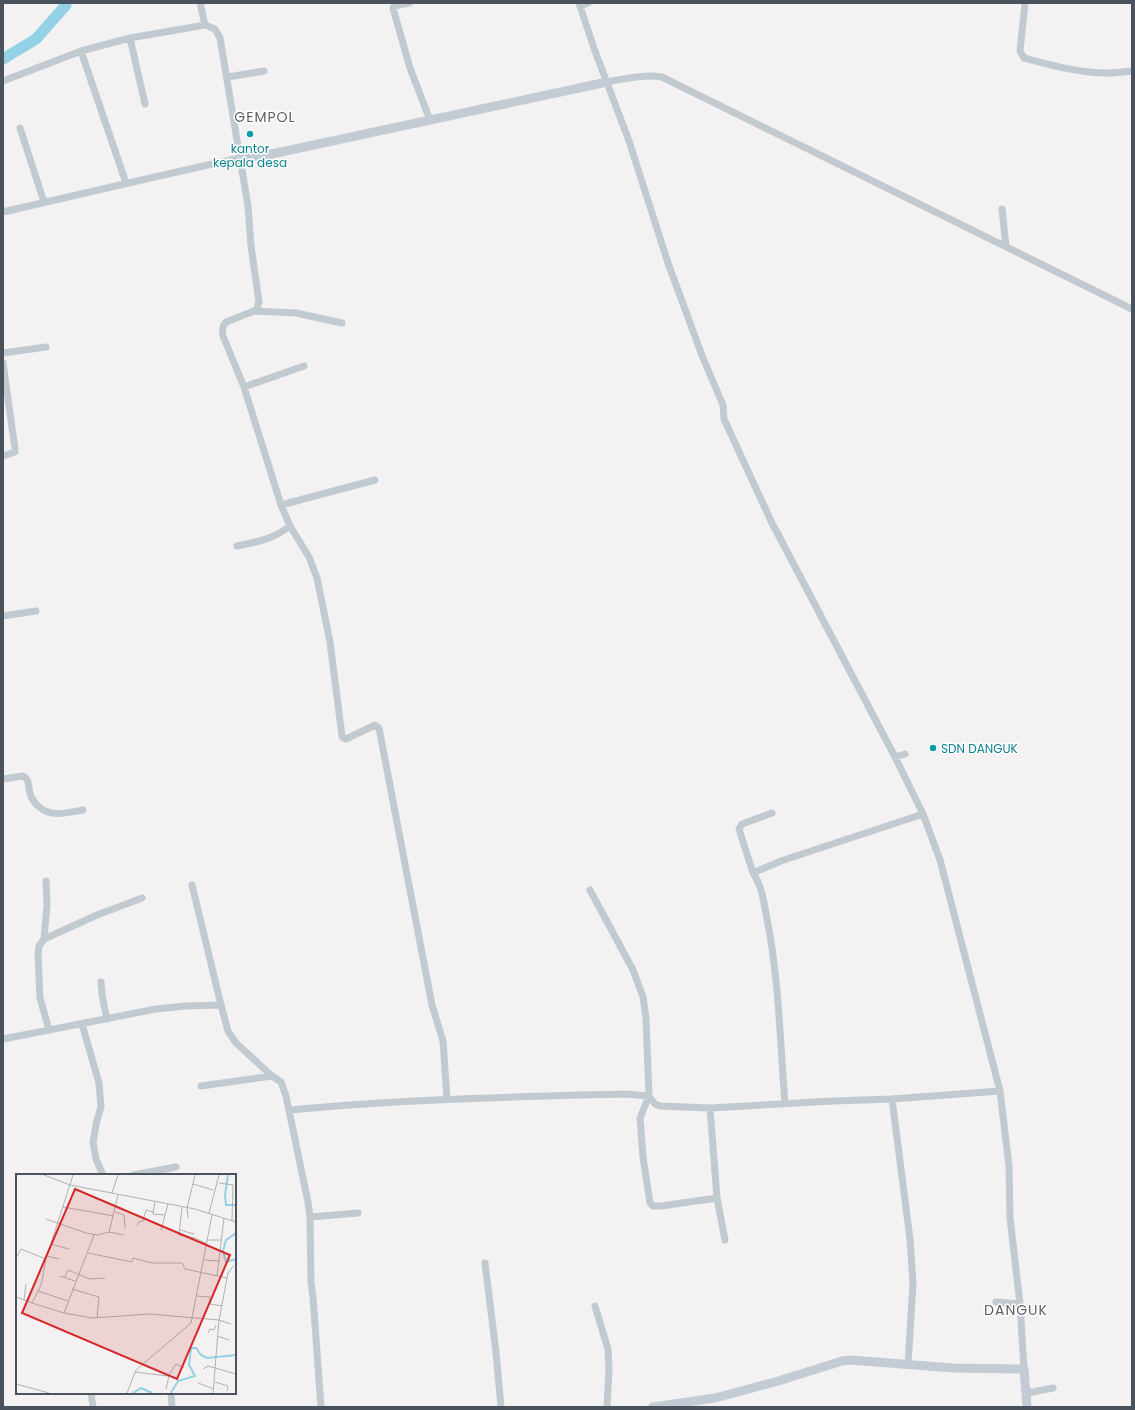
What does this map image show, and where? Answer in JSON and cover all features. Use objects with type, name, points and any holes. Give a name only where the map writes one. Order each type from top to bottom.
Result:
[{"type":"street","points":[[200,3],[205,25]]},
{"type":"street","points":[[409,3],[394,6],[393,8],[410,68],[430,120]]},
{"type":"street","points":[[588,3],[580,5],[629,141],[669,266],[702,358],[723,405],[724,419],[771,521],[895,757],[923,814],[940,860],[1000,1092],[1009,1166],[1010,1218],[1020,1304],[1027,1407]]},
{"type":"street","points":[[1025,3],[1020,51],[1024,58],[1080,70],[1106,73],[1132,71]]},
{"type":"street","points":[[3,81],[81,51],[130,38],[205,25],[215,29],[220,38],[228,77],[248,206],[251,246],[259,302],[254,311]]},
{"type":"street","points":[[130,38],[145,104]]},
{"type":"street","points":[[81,51],[126,183]]},
{"type":"street","points":[[228,77],[264,71]]},
{"type":"street","points":[[3,212],[240,158],[267,155],[607,82],[652,75],[662,77],[1132,309]]},
{"type":"street","points":[[20,128],[44,202]]},
{"type":"street","points":[[1002,209],[1006,246]]},
{"type":"street","points":[[342,323],[296,313],[254,311],[226,322],[223,325],[222,330],[223,336],[244,387],[281,505],[290,526],[309,557],[317,578],[330,642],[342,736],[343,738],[346,738],[375,725],[379,728],[432,1005],[443,1041],[447,1099]]},
{"type":"street","points":[[3,353],[46,348]]},
{"type":"street","points":[[3,363],[15,452],[3,456]]},
{"type":"street","points":[[244,387],[304,366]]},
{"type":"street","points":[[281,505],[374,480]]},
{"type":"street","points":[[237,546],[264,540],[280,534],[290,526]]},
{"type":"street","points":[[3,616],[36,611]]},
{"type":"street","points":[[895,757],[905,754]]},
{"type":"street","points":[[3,779],[23,776],[26,778],[28,781],[31,798],[37,805],[49,813],[56,814],[83,810]]},
{"type":"street","points":[[772,813],[742,824],[739,829],[753,873],[757,879],[764,900],[775,967],[785,1104]]},
{"type":"street","points":[[753,873],[781,860],[923,814]]},
{"type":"street","points":[[44,940],[47,905],[46,881]]},
{"type":"street","points":[[192,885],[228,1031],[236,1043],[272,1076],[281,1082],[290,1110],[310,1218],[310,1282],[313,1297],[321,1407]]},
{"type":"street","points":[[590,890],[633,970],[643,997],[646,1018],[649,1096],[640,1118],[643,1158],[651,1205],[661,1206],[717,1198]]},
{"type":"street","points":[[49,1030],[40,998],[39,946],[44,940],[97,915],[142,898]]},
{"type":"street","points":[[101,982],[102,996],[107,1019]]},
{"type":"street","points":[[3,1039],[163,1008],[221,1005]]},
{"type":"street","points":[[82,1024],[99,1083],[101,1107],[96,1120],[93,1142],[96,1159],[103,1174]]},
{"type":"street","points":[[201,1086],[272,1076]]},
{"type":"street","points":[[290,1110],[352,1104],[447,1099],[625,1094],[649,1096],[655,1104],[660,1106],[710,1108],[1000,1092]]},
{"type":"street","points":[[892,1099],[910,1239],[913,1283],[908,1365]]},
{"type":"street","points":[[710,1108],[717,1198],[725,1240]]},
{"type":"street","points":[[138,1174],[176,1167]]},
{"type":"street","points":[[310,1218],[358,1213]]},
{"type":"street","points":[[485,1263],[501,1407]]},
{"type":"street","points":[[996,1302],[1020,1304]]},
{"type":"street","points":[[594,1306],[609,1354],[607,1407]]},
{"type":"street","points":[[653,1407],[715,1398],[775,1382],[842,1361],[850,1360],[953,1368],[1024,1369]]},
{"type":"street","points":[[1027,1393],[1053,1388]]},
{"type":"street","points":[[91,1394],[93,1407]]},
{"type":"street","points":[[171,1394],[172,1407]]},
{"type":"waterway","points":[[3,59],[36,39],[66,5],[66,3]]},
{"type":"place","name":"kantor kepala desa","points":[[250,134]]},
{"type":"place","name":"SDN DANGUK","points":[[933,748]]},
{"type":"district","name":"GEMPOL","points":[[265,117]]},
{"type":"district","name":"DANGUK","points":[[1016,1310]]}]
